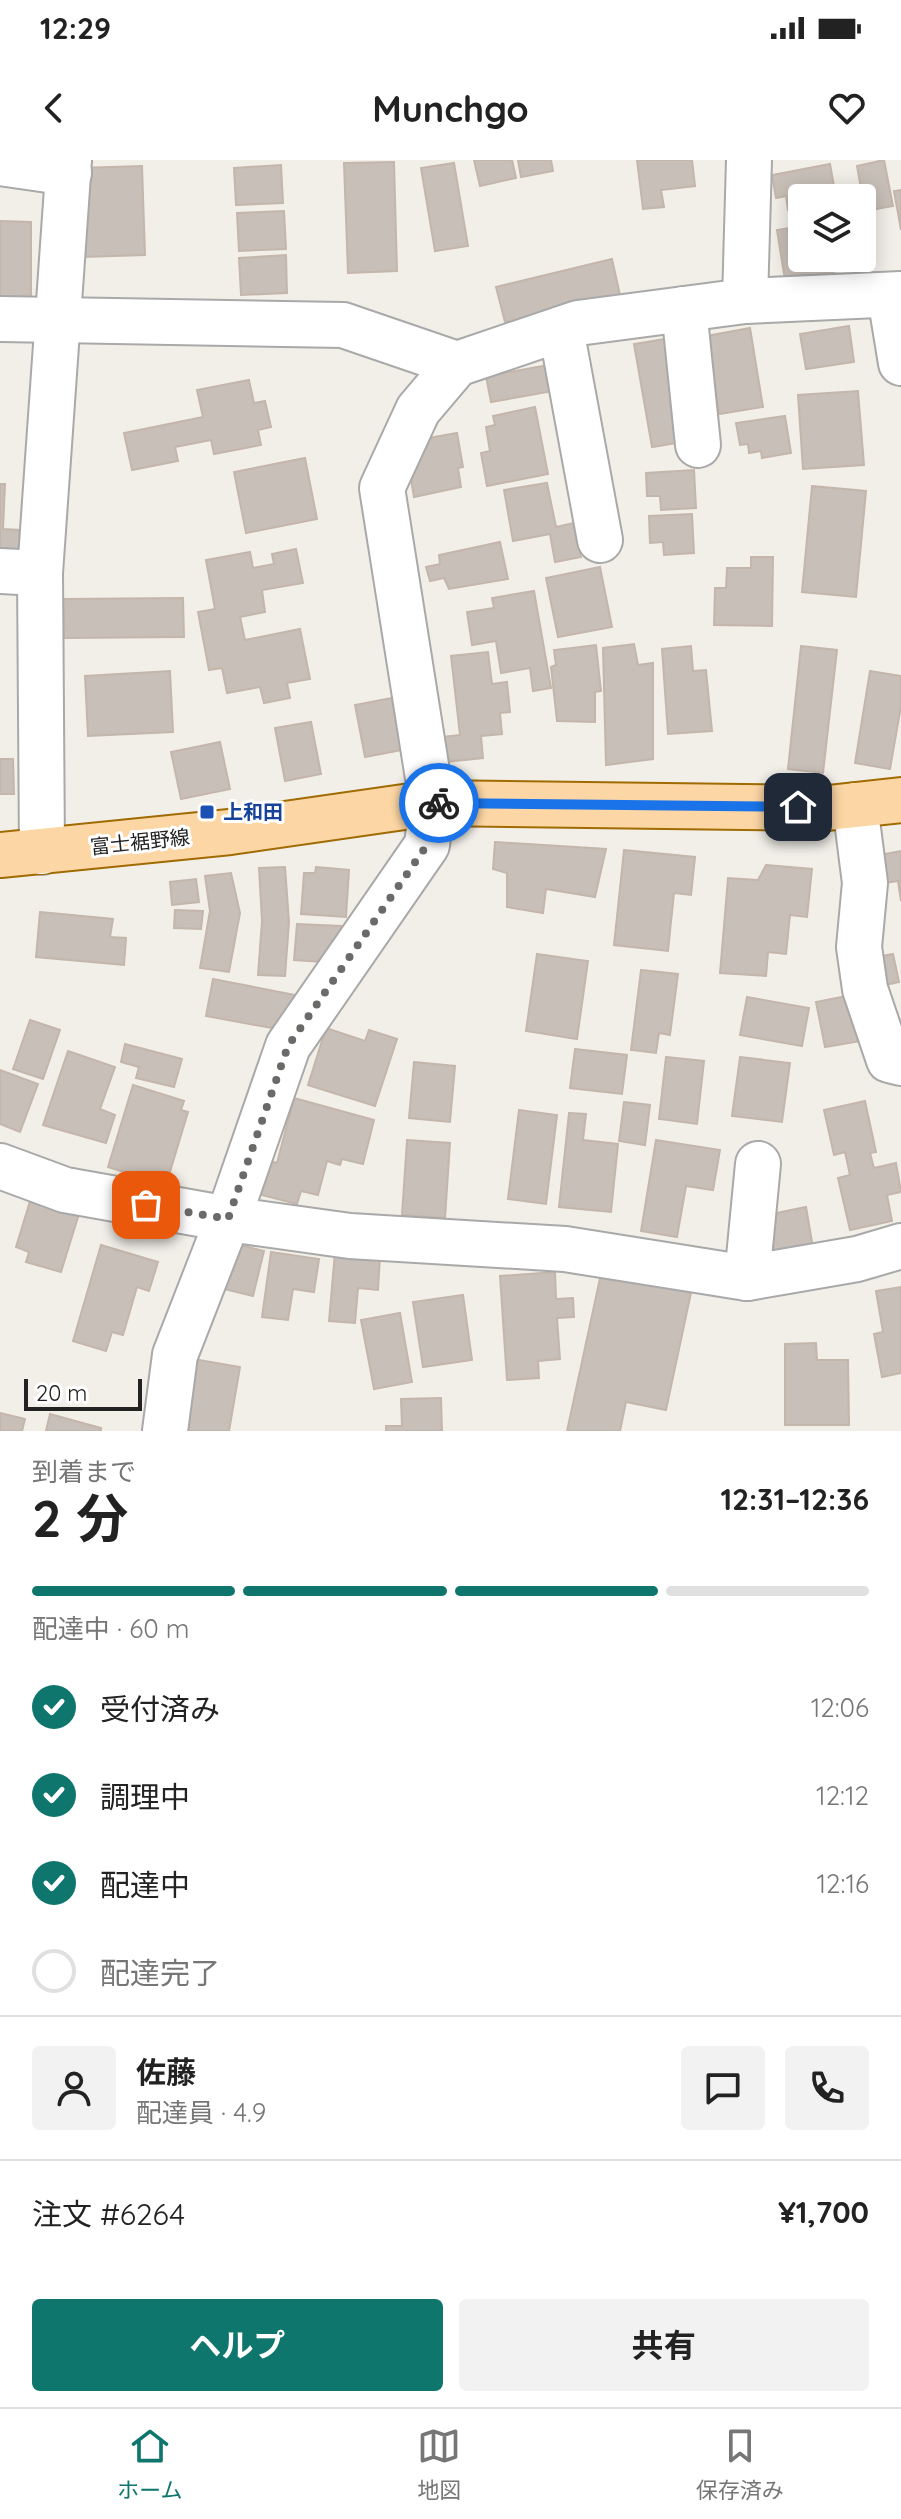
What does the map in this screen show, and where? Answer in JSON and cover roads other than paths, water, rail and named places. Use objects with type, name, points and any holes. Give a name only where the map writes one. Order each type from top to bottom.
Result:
[{"type":"main road","name":"富士裾野線","points":[[21,854],[230,832],[432,803],[828,808],[901,800]]},
{"type":"street","points":[[745,301],[749,160]]},
{"type":"street","points":[[0,163],[69,166],[60,319],[20,572],[21,854]]},
{"type":"street","points":[[165,1431],[175,1355],[228,1219],[288,1046],[427,845],[432,803],[382,488],[418,410],[457,364],[578,323],[745,301],[896,295],[901,363]]},
{"type":"street","points":[[684,309],[698,445]]},
{"type":"street","points":[[0,319],[343,325],[457,364]]},
{"type":"street","points":[[561,329],[600,540]]},
{"type":"street","points":[[855,805],[865,883],[859,947],[865,989],[895,1061]]},
{"type":"street","points":[[747,1278],[758,1164]]},
{"type":"street","points":[[0,1166],[65,1190],[228,1219],[350,1236],[565,1249],[747,1278],[857,1259],[901,1246]]},
{"type":"place","name":"上和田","points":[[207,812]]}]
